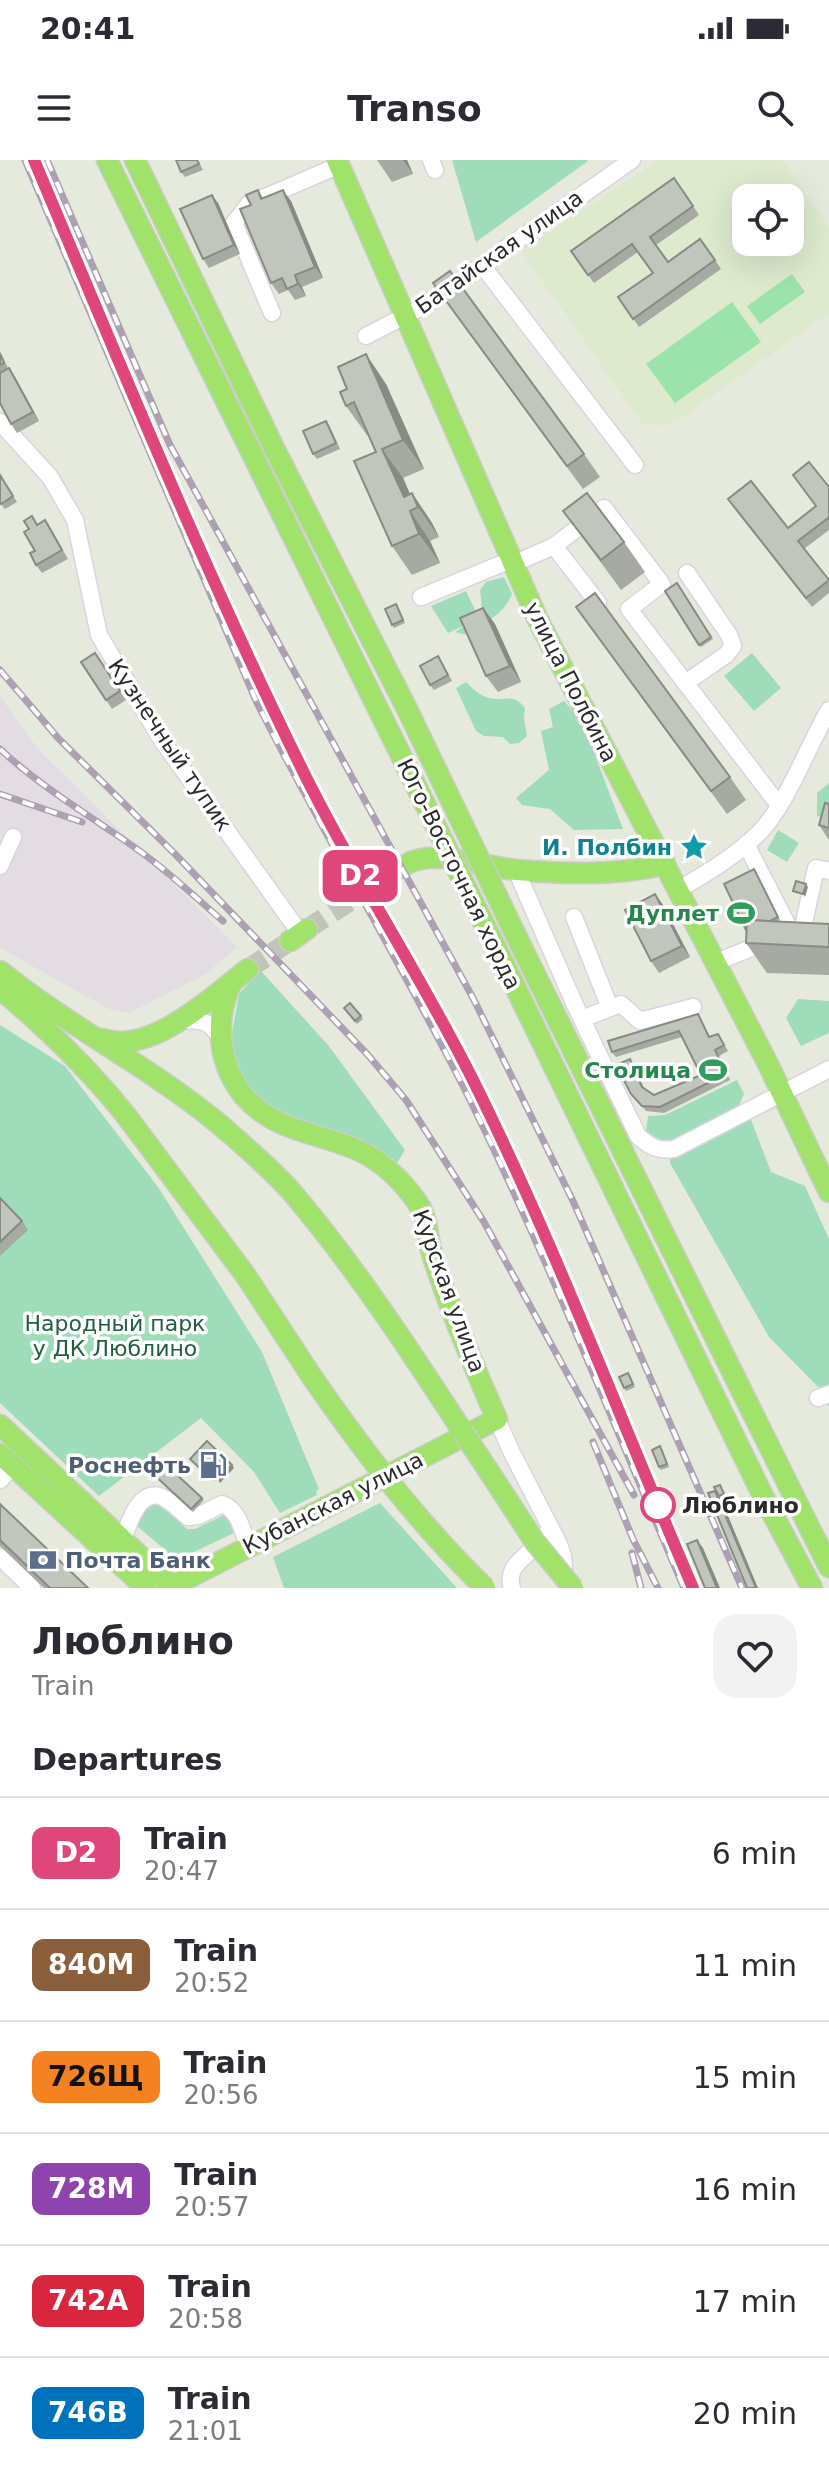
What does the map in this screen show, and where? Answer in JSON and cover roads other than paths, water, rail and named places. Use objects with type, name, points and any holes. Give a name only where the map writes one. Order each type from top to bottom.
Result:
[{"type":"main road","name":"Юго-Восточная хорда","points":[[107,160],[763,1496],[812,1588]]},
{"type":"main road","name":"Юго-Восточная хорда","points":[[135,160],[274,448],[407,709],[829,1567]]},
{"type":"main road","name":"улица Полбина","points":[[338,163],[538,620],[783,1093],[829,1192]]},
{"type":"main road","points":[[416,860],[516,870],[620,872],[665,864]]},
{"type":"main road","points":[[0,971],[40,1003],[197,1107],[231,1134],[288,1188],[389,1322],[535,1542],[573,1588]]},
{"type":"main road","name":"Курская улица","points":[[181,1020],[240,976],[225,996],[221,1039],[224,1062],[234,1084],[254,1107],[278,1124],[360,1151],[407,1187],[427,1222],[432,1253],[497,1419]]},
{"type":"main road","points":[[0,989],[45,1026],[128,1118],[246,1276],[312,1377],[378,1469],[421,1521],[485,1588]]},
{"type":"main road","points":[[92,1035],[113,1043],[134,1042],[181,1020]]},
{"type":"main road","points":[[462,1435],[482,1416],[473,1363]]},
{"type":"main road","name":"Кубанская улица","points":[[172,1587],[497,1419]]},
{"type":"main road","points":[[0,1425],[172,1587]]},
{"type":"main road","points":[[4,1467],[146,1588]]},
{"type":"street","name":"Батайская улица","points":[[366,336],[405,317],[482,265],[614,165],[632,160]]},
{"type":"street","points":[[272,313],[234,223],[249,204],[338,163]]},
{"type":"street","points":[[482,265],[635,465]]},
{"type":"street","name":"Кузнечный тупик","points":[[0,422],[50,477],[75,520],[99,635],[161,739],[299,935]]},
{"type":"street","points":[[421,597],[554,546],[604,508],[662,584]]},
{"type":"street","points":[[554,546],[598,603]]},
{"type":"street","points":[[685,683],[726,655],[733,646],[690,572],[662,584],[629,609],[685,683],[778,804]]},
{"type":"street","points":[[678,890],[761,831],[828,713]]},
{"type":"street","points":[[0,866],[13,837]]},
{"type":"street","points":[[746,844],[791,932]]},
{"type":"street","points":[[714,963],[803,927],[816,868],[829,871]]},
{"type":"street","points":[[516,870],[582,1019],[612,1066],[638,1136],[648,1146],[661,1150],[674,1149],[829,1069]]},
{"type":"street","points":[[574,917],[610,1008]]},
{"type":"street","points":[[582,1019],[621,1004],[640,1021],[693,1007]]},
{"type":"street","points":[[181,1020],[206,1022],[214,1027],[221,1039]]},
{"type":"street","points":[[497,1419],[563,1556],[565,1581],[562,1588]]},
{"type":"street","points":[[123,1540],[134,1511],[145,1499],[155,1496],[162,1497],[188,1517],[198,1516],[222,1504],[231,1507],[242,1526],[248,1546]]},
{"type":"street","points":[[512,1588],[511,1572],[517,1562],[541,1540],[543,1526],[539,1507]]},
{"type":"street","points":[[0,1557],[32,1588]]},
{"type":"tunnel","points":[[307,929],[407,864]]},
{"type":"tunnel","points":[[248,969],[290,941]]},
{"type":"railway","points":[[25,160],[257,703],[439,1039],[494,1149],[684,1588]]},
{"type":"railway","points":[[47,160],[170,445],[473,998],[573,1201],[742,1588]]},
{"type":"railway","points":[[0,670],[58,738],[176,855],[368,1055],[406,1100],[484,1222],[634,1495]]},
{"type":"railway","points":[[0,749],[51,790],[152,860],[223,921]]},
{"type":"railway","points":[[0,794],[82,822]]},
{"type":"railway","points":[[593,1442],[633,1539],[658,1588]]},
{"type":"railway","points":[[632,1553],[641,1588]]},
{"type":"train","name":"D2","points":[[34,160],[261,686],[300,766],[474,1082],[569,1292],[693,1588]]},
{"type":"place","name":"И. Полбин","points":[[694,847]]},
{"type":"place","name":"Дуплет","points":[[741,913]]},
{"type":"place","name":"Столица","points":[[713,1070]]},
{"type":"place","name":"Роснефть","points":[[213,1465]]},
{"type":"place","name":"Люблино","points":[[658,1505]]},
{"type":"place","name":"Почта Банк","points":[[43,1560]]},
{"type":"park label","name":"Народный парк у ДК Люблино","points":[[115,1336]]}]
